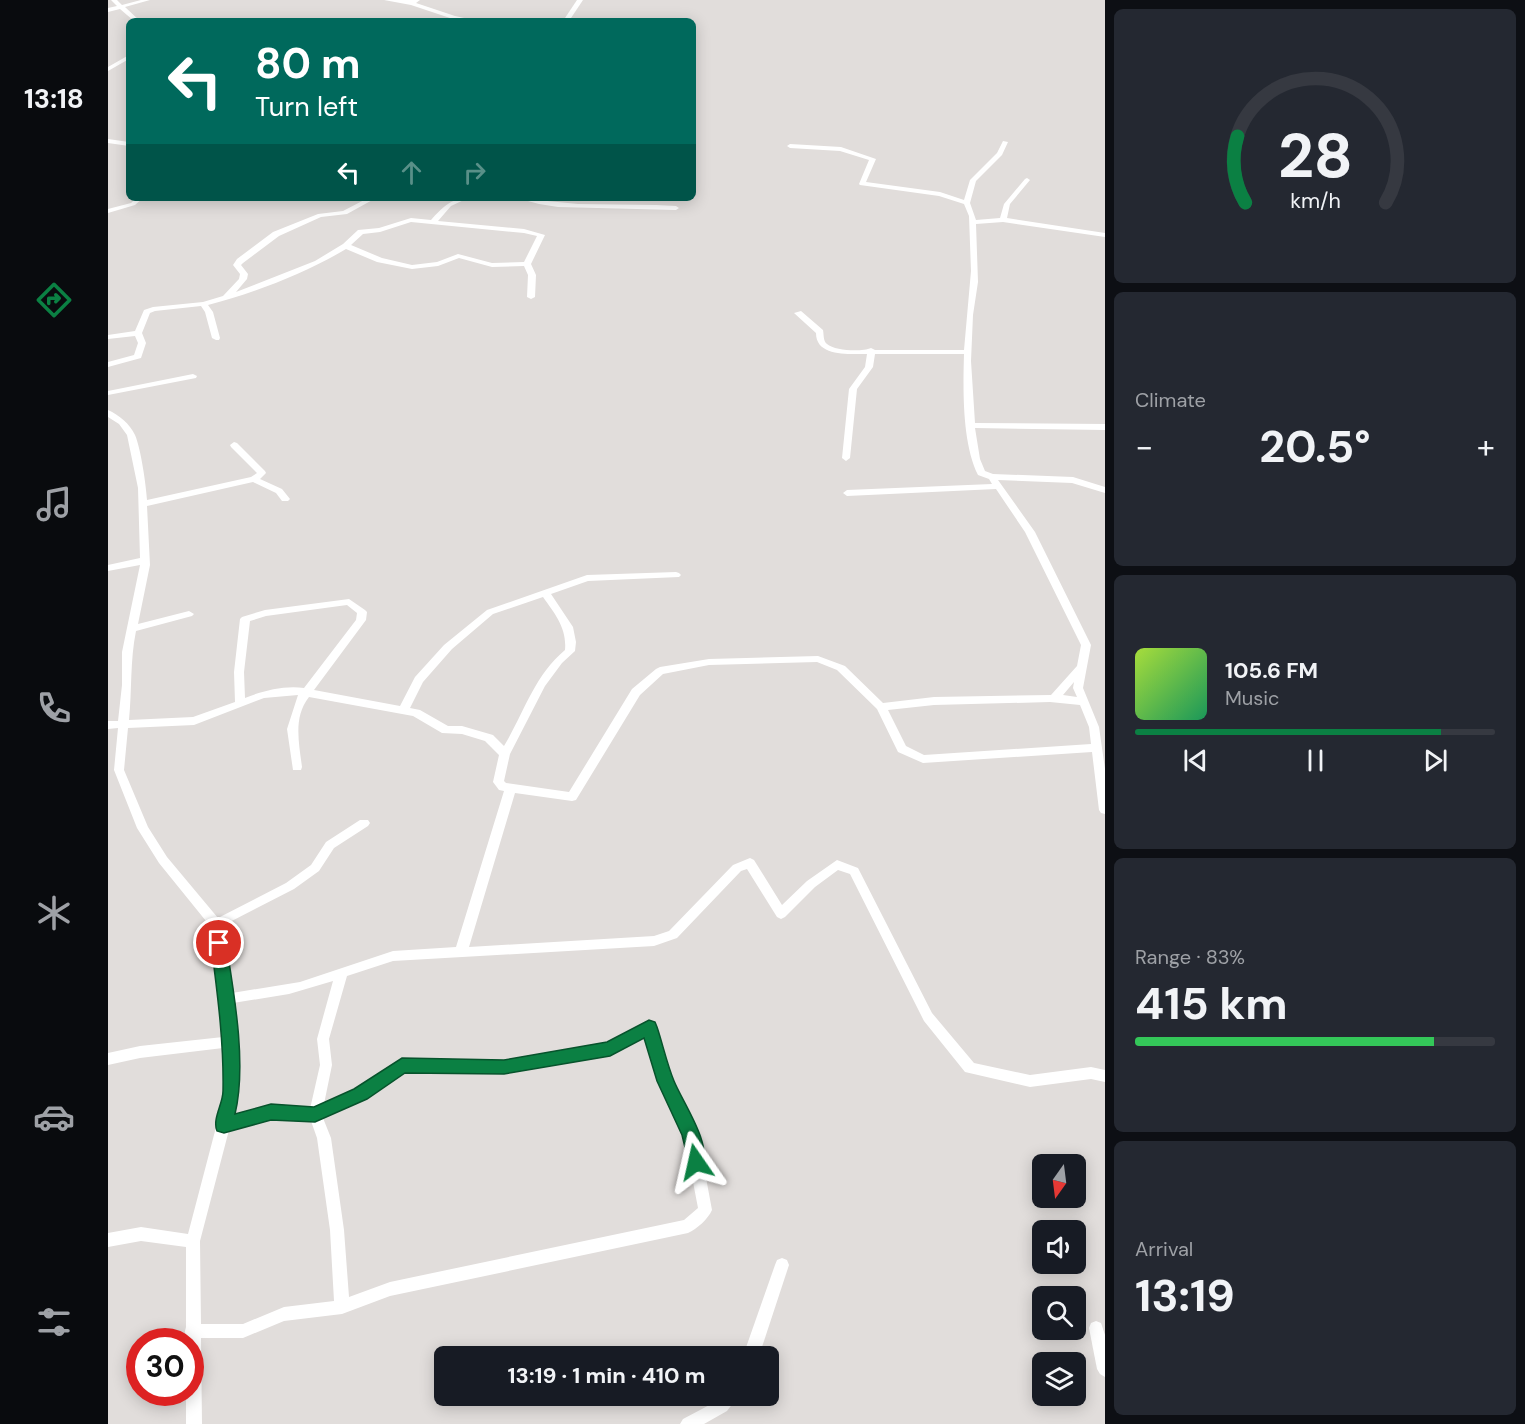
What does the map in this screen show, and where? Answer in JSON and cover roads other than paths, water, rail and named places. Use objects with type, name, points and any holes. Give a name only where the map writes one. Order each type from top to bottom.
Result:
[{"type":"street","points":[[114,0],[134,18]]},
{"type":"street","points":[[108,10],[147,0]]},
{"type":"street","points":[[387,0],[415,2],[448,18]]},
{"type":"street","points":[[568,18],[580,0]]},
{"type":"street","points":[[108,69],[126,59]]},
{"type":"street","points":[[108,141],[126,144]]},
{"type":"street","points":[[1005,142],[1000,154],[973,180],[967,203],[973,216],[969,352],[970,433],[981,473],[995,481],[1030,532],[1086,645],[1078,688],[1094,727],[1105,810]]},
{"type":"street","points":[[790,146],[852,151],[873,159],[862,184],[940,194],[967,203]]},
{"type":"street","points":[[1003,220],[1007,204],[1027,180]]},
{"type":"street","points":[[108,211],[136,201]]},
{"type":"street","points":[[226,298],[243,279],[244,274],[237,265],[240,261],[276,234],[320,215],[345,213],[367,201]]},
{"type":"street","points":[[434,221],[449,205],[458,201]]},
{"type":"street","points":[[534,201],[563,207],[641,204],[676,208]]},
{"type":"street","points":[[108,365],[138,356],[142,343],[138,333],[147,312],[153,309],[203,304],[226,298],[318,263],[346,246],[361,232],[381,230],[411,220],[524,231],[541,235],[528,264],[532,275],[531,297]]},
{"type":"street","points":[[973,222],[1003,220],[1105,235]]},
{"type":"street","points":[[346,246],[380,260],[412,267],[438,264],[458,256],[492,265],[528,264]]},
{"type":"street","points":[[203,304],[213,322],[216,338]]},
{"type":"street","points":[[798,313],[820,332],[820,341],[825,348],[845,352],[871,350],[969,352]]},
{"type":"street","points":[[108,337],[138,333]]},
{"type":"street","points":[[846,458],[853,389],[858,380],[868,373],[873,362],[871,350]]},
{"type":"street","points":[[108,393],[193,376]]},
{"type":"street","points":[[108,413],[122,422],[131,435],[143,504],[145,560],[127,652],[127,685],[119,770],[143,828],[163,860],[216,924],[227,999],[232,1093],[193,1241],[192,1328]]},
{"type":"street","points":[[971,425],[1105,427]]},
{"type":"street","points":[[143,504],[254,479],[262,473],[234,445]]},
{"type":"street","points":[[254,479],[279,491],[285,499]]},
{"type":"street","points":[[847,493],[995,481],[1073,480],[1105,490]]},
{"type":"street","points":[[108,568],[145,560]]},
{"type":"street","points":[[403,711],[419,680],[454,641],[490,612],[587,578],[676,575]]},
{"type":"street","points":[[546,594],[572,637],[570,651],[559,658],[547,674],[505,754],[498,782],[503,787],[573,797],[636,692],[660,671],[677,666],[709,662],[818,659],[841,668],[881,707],[902,749],[923,759],[1098,748]]},
{"type":"street","points":[[240,702],[239,672],[245,619],[349,602],[357,606],[362,612],[362,620],[306,692],[292,729],[297,767]]},
{"type":"street","points":[[132,629],[189,614]]},
{"type":"street","points":[[1053,699],[1082,668]]},
{"type":"street","points":[[108,725],[194,721],[269,693],[306,692],[416,713],[446,729],[462,730],[489,738],[505,754]]},
{"type":"street","points":[[881,707],[934,701],[1053,699],[1084,702]]},
{"type":"street","points":[[461,952],[511,789]]},
{"type":"street","points":[[216,924],[290,886],[315,868],[330,845],[364,823]]},
{"type":"street","points":[[227,999],[308,985],[342,973],[366,961],[393,956],[654,940],[673,935],[737,868],[750,863],[781,914],[811,884],[837,865],[854,870],[928,1017],[970,1068],[1030,1081],[1091,1073],[1105,1076]]},
{"type":"street","points":[[342,973],[323,1039],[326,1065],[315,1114],[326,1149],[337,1230],[342,1307]]},
{"type":"street","points":[[204,1331],[243,1331],[284,1314],[342,1307],[390,1289],[688,1226],[705,1210],[691,1135],[665,1081],[649,1027],[610,1048],[504,1067],[402,1065],[360,1094],[315,1114],[271,1112],[224,1125]]},
{"type":"street","points":[[108,1059],[162,1049],[228,1042]]},
{"type":"street","points":[[108,1240],[141,1234],[193,1241]]},
{"type":"street","points":[[754,1346],[782,1266]]},
{"type":"street","points":[[1096,1328],[1105,1369]]},
{"type":"street","points":[[194,1406],[194,1424]]},
{"type":"street","points":[[688,1424],[722,1406]]}]
